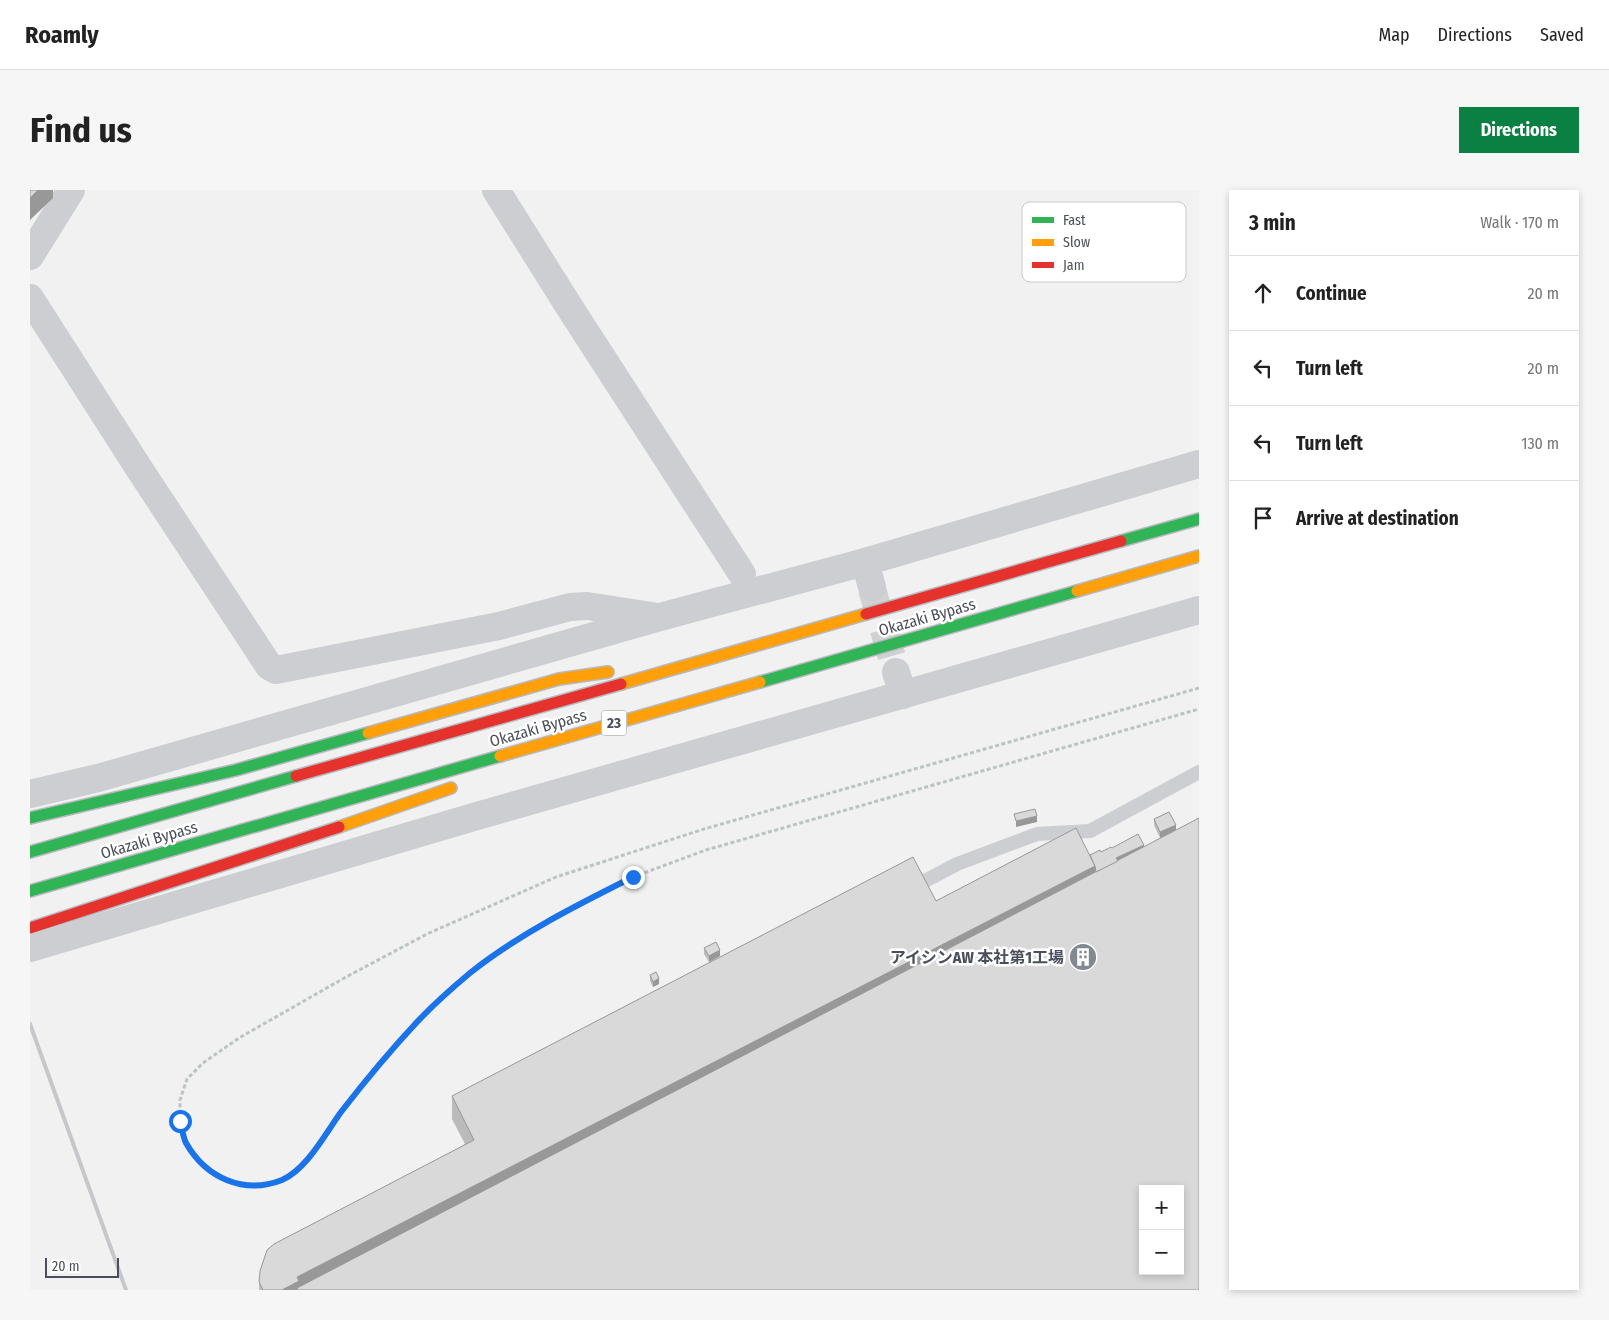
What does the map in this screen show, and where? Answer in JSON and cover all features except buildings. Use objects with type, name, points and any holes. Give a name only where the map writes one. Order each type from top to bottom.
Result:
[{"type":"highway","name":"Okazaki Bypass","points":[[30,852],[702,659],[1199,519]]},
{"type":"highway","name":"Okazaki Bypass","points":[[30,891],[1199,556]]},
{"type":"highway","name":"23","points":[[635,668],[702,659]]},
{"type":"highway","points":[[30,818],[236,770],[559,679],[616,671]]},
{"type":"highway","name":"23","points":[[504,768],[582,732]]},
{"type":"highway","points":[[33,937],[458,785]]},
{"type":"street","points":[[30,256],[71,190]]},
{"type":"street","points":[[496,190],[742,574]]},
{"type":"street","points":[[30,298],[269,666],[276,670],[499,626],[570,607],[587,606],[660,617]]},
{"type":"street","points":[[30,794],[98,778],[660,617],[869,575],[1199,464]]},
{"type":"street","points":[[33,937],[477,816],[899,684],[1199,610]]},
{"type":"lane","points":[[923,882],[957,864],[1037,834],[1090,831],[1199,772]]},
{"type":"path","points":[[1199,688],[704,828],[556,878],[426,934],[239,1038],[202,1063],[187,1080],[180,1100],[180,1121],[185,1141],[199,1161],[217,1176],[239,1185],[265,1186],[284,1179],[305,1164],[341,1112],[379,1065],[412,1029],[470,973],[520,938],[590,899],[633,877],[706,850],[1199,709]]},
{"type":"tunnel","points":[[872,589],[895,668]]},
{"type":"railway","points":[[30,1024],[126,1290]]},
{"type":"traffic: fast","points":[[1121,541],[1199,519]]},
{"type":"traffic: fast","points":[[760,682],[1077,591]]},
{"type":"traffic: fast","points":[[30,818],[236,770],[368,733]]},
{"type":"traffic: fast","points":[[30,891],[500,756]]},
{"type":"traffic: fast","points":[[30,852],[296,776]]},
{"type":"traffic: slow","points":[[1077,591],[1199,556]]},
{"type":"traffic: slow","points":[[621,684],[866,614]]},
{"type":"traffic: slow","points":[[368,733],[559,679],[608,672]]},
{"type":"traffic: slow","points":[[500,756],[760,682]]},
{"type":"traffic: slow","points":[[339,827],[451,788]]},
{"type":"traffic: jam","points":[[866,614],[1121,541]]},
{"type":"traffic: jam","points":[[296,776],[621,684]]},
{"type":"traffic: jam","points":[[30,928],[339,827]]},
{"type":"place","name":"アイシンAW 本社第1工場","points":[[1083,957]]},
{"type":"route","points":[[180,1121],[185,1141],[199,1161],[217,1176],[239,1185],[265,1186],[284,1179],[305,1164],[341,1112],[418,1021],[470,973],[520,938],[633,877]]}]
